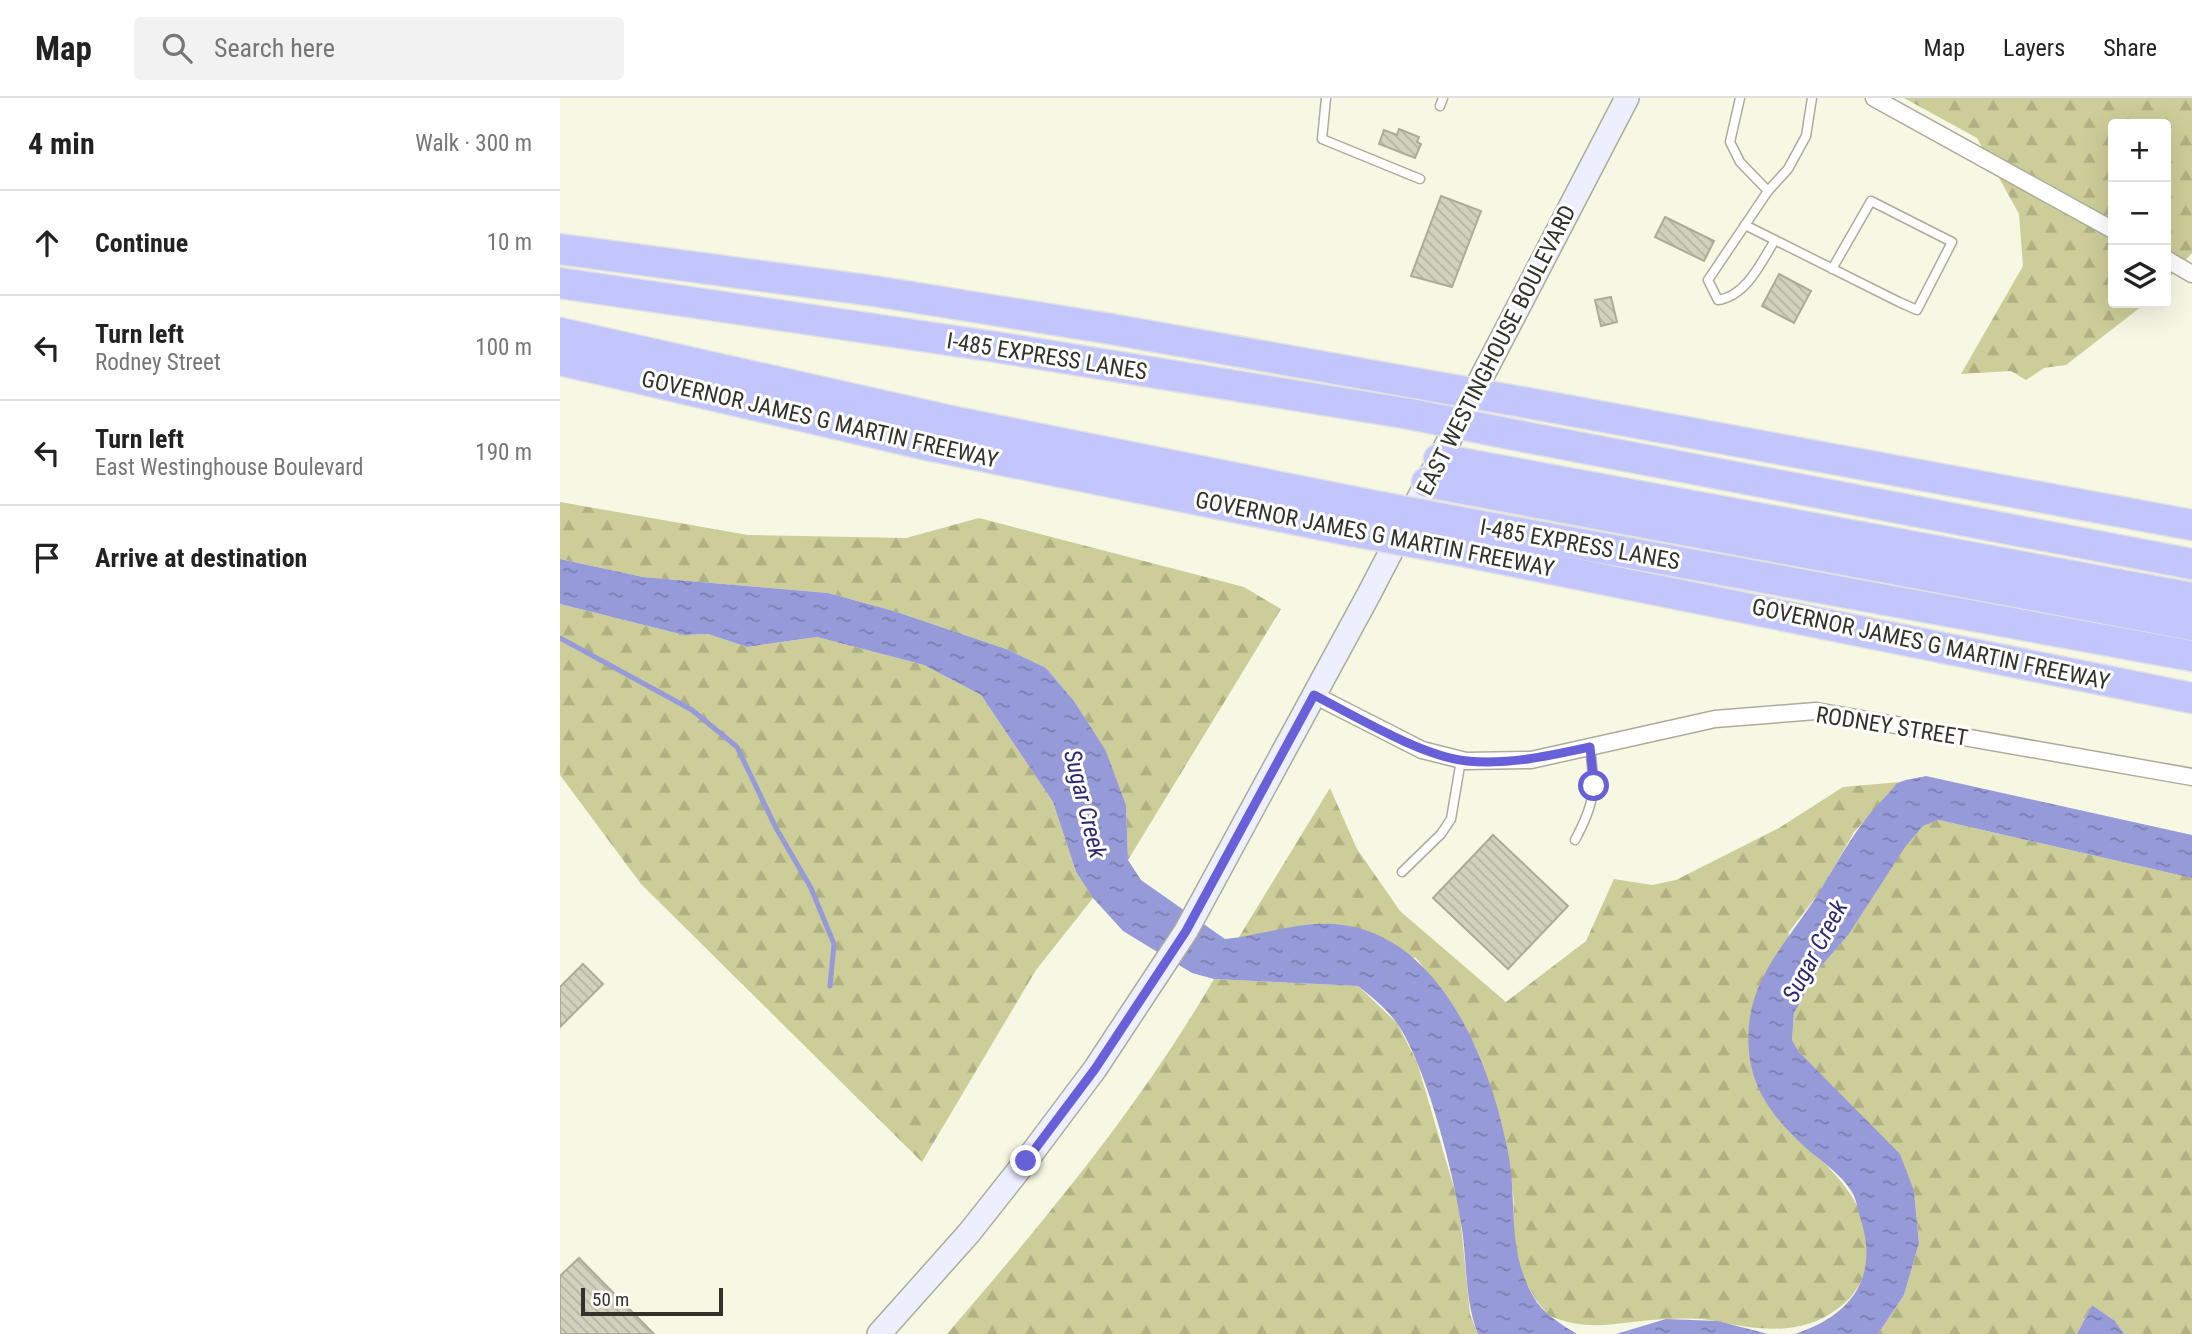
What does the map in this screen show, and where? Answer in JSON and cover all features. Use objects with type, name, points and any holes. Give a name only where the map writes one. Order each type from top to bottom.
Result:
[{"type":"highway","points":[[560,249],[874,291],[1098,326],[2192,525]]},
{"type":"highway","points":[[666,264],[996,347]]},
{"type":"highway","name":"I-485 EXPRESS LANES","points":[[560,283],[996,347],[1410,414],[2192,564]]},
{"type":"highway","name":"I-485 EXPRESS LANES","points":[[560,333],[951,421],[1365,504],[2192,656]]},
{"type":"highway","name":"GOVERNOR JAMES G MARTIN FREEWAY","points":[[560,360],[922,444],[2192,698]]},
{"type":"highway","points":[[1433,471],[2192,598]]},
{"type":"highway","points":[[1433,471],[2192,625]]},
{"type":"main road","name":"EAST WESTINGHOUSE BOULEVARD","points":[[879,1334],[969,1233],[1095,1069],[1186,931],[1433,471],[1627,98]]},
{"type":"street","points":[[1874,98],[2108,227]]},
{"type":"street","points":[[2171,262],[2192,274]]},
{"type":"street","name":"RODNEY STREET","points":[[1314,695],[1422,750],[1461,760],[1531,760],[1715,719],[1816,711],[2192,777]]},
{"type":"lane","points":[[1326,98],[1322,139],[1420,179]]},
{"type":"lane","points":[[1740,98],[1730,142],[1740,162],[1768,191]]},
{"type":"lane","points":[[1775,240],[1756,272],[1732,298],[1718,300],[1708,280],[1768,191],[1787,169],[1806,136],[1812,98]]},
{"type":"lane","points":[[1745,225],[1832,269],[1917,310],[1952,242],[1871,201],[1832,269]]},
{"type":"lane","points":[[1575,840],[1592,809],[1594,786],[1590,747]]},
{"type":"lane","points":[[1402,872],[1441,834],[1451,819],[1461,760]]},
{"type":"green space","points":[[1904,98],[2192,98],[2192,253],[2171,276],[2171,119],[2108,119],[2108,308],[2140,308],[2066,365],[2044,368],[2026,380],[2011,371],[1961,374],[2023,266],[2019,214],[1977,138]]},
{"type":"green space","points":[[560,502],[748,535],[906,538],[979,518],[1244,587],[1281,609],[1128,860],[1126,805],[1106,752],[1074,701],[1046,668],[1009,650],[894,611],[828,593],[643,577],[560,559]]},
{"type":"green space","points":[[560,604],[684,635],[708,634],[747,647],[817,637],[924,665],[981,695],[1053,802],[1076,872],[1093,898],[1036,970],[922,1162],[641,884],[560,775]]},
{"type":"green space","points":[[1900,782],[1854,832],[1821,890],[1789,932],[1778,1119],[1839,1178],[1851,1195],[1861,1213],[1867,1233],[1869,1255],[1863,1278],[1850,1298],[1822,1318],[1791,1328],[1758,1328],[1688,1318],[1595,1325],[1550,1316],[1530,1290],[1516,1257],[1513,1193],[1485,1071],[1461,1020],[1416,958],[1239,937],[1330,788],[1357,849],[1400,911],[1506,1002],[1586,941],[1614,879],[1652,885],[1676,880],[1779,828],[1843,787]]},
{"type":"green space","points":[[1939,820],[2192,878],[2192,1334],[2124,1334],[2115,1321],[2092,1305],[2077,1334],[1878,1334],[1904,1295],[1919,1243],[1914,1191],[1799,1052],[1792,1040],[1794,1013],[1818,970],[1849,934],[1904,847],[1923,826]]},
{"type":"green space","points":[[1214,979],[1358,986],[1397,1023],[1417,1062],[1459,1205],[1470,1314],[1478,1334],[947,1334],[1089,1162],[1154,1073]]},
{"type":"water","name":"Sugar Creek","points":[[560,559],[643,577],[828,593],[894,611],[1009,650],[1046,668],[1074,701],[1106,751],[1126,805],[1128,860],[1141,880],[1225,939],[1306,925],[1334,924],[1371,932],[1404,950],[1431,976],[1454,1007],[1489,1080],[1508,1152],[1516,1243],[1525,1278],[1542,1308],[1577,1334],[1478,1334],[1469,1296],[1458,1207],[1438,1122],[1418,1064],[1388,1012],[1358,986],[1214,979],[1192,973],[1123,931],[1093,898],[1076,872],[1053,802],[981,695],[924,665],[817,637],[747,647],[708,634],[684,635],[560,604]]},
{"type":"water","name":"Sugar Creek","points":[[1926,776],[2192,835],[2192,878],[1939,820],[1923,826],[1905,847],[1849,934],[1818,970],[1794,1013],[1792,1040],[1799,1052],[1900,1154],[1914,1191],[1919,1243],[1904,1295],[1878,1334],[1795,1334],[1832,1316],[1856,1291],[1866,1258],[1865,1238],[1852,1192],[1836,1173],[1787,1129],[1757,1086],[1750,1060],[1748,1033],[1752,1009],[1758,987],[1768,967],[1866,819],[1898,783]]},
{"type":"water","points":[[2092,1305],[2115,1321],[2124,1334],[2077,1334]]},
{"type":"water","points":[[1666,1319],[1718,1321],[1768,1334],[1616,1334]]},
{"type":"building","points":[[1399,129],[1419,137],[1417,142],[1421,144],[1415,158],[1379,144],[1384,130],[1397,135]]},
{"type":"building","points":[[1441,196],[1481,211],[1452,287],[1411,276]]},
{"type":"building","points":[[1665,217],[1714,241],[1704,261],[1655,237]]},
{"type":"building","points":[[1779,274],[1811,291],[1794,323],[1762,306]]},
{"type":"building","points":[[1611,297],[1617,322],[1601,326],[1595,300]]},
{"type":"building","points":[[1493,835],[1568,906],[1508,969],[1433,898]]},
{"type":"building","points":[[583,964],[603,984],[560,1027],[560,987]]},
{"type":"building","points":[[579,1258],[654,1334],[560,1334],[560,1276]]},
{"type":"waterway","points":[[560,638],[692,710],[737,747],[776,828],[811,888],[834,944],[830,986]]},
{"type":"route","points":[[1026,1161],[1095,1069],[1186,931],[1314,695],[1422,750],[1465,761],[1531,760],[1590,747],[1594,786]]}]
